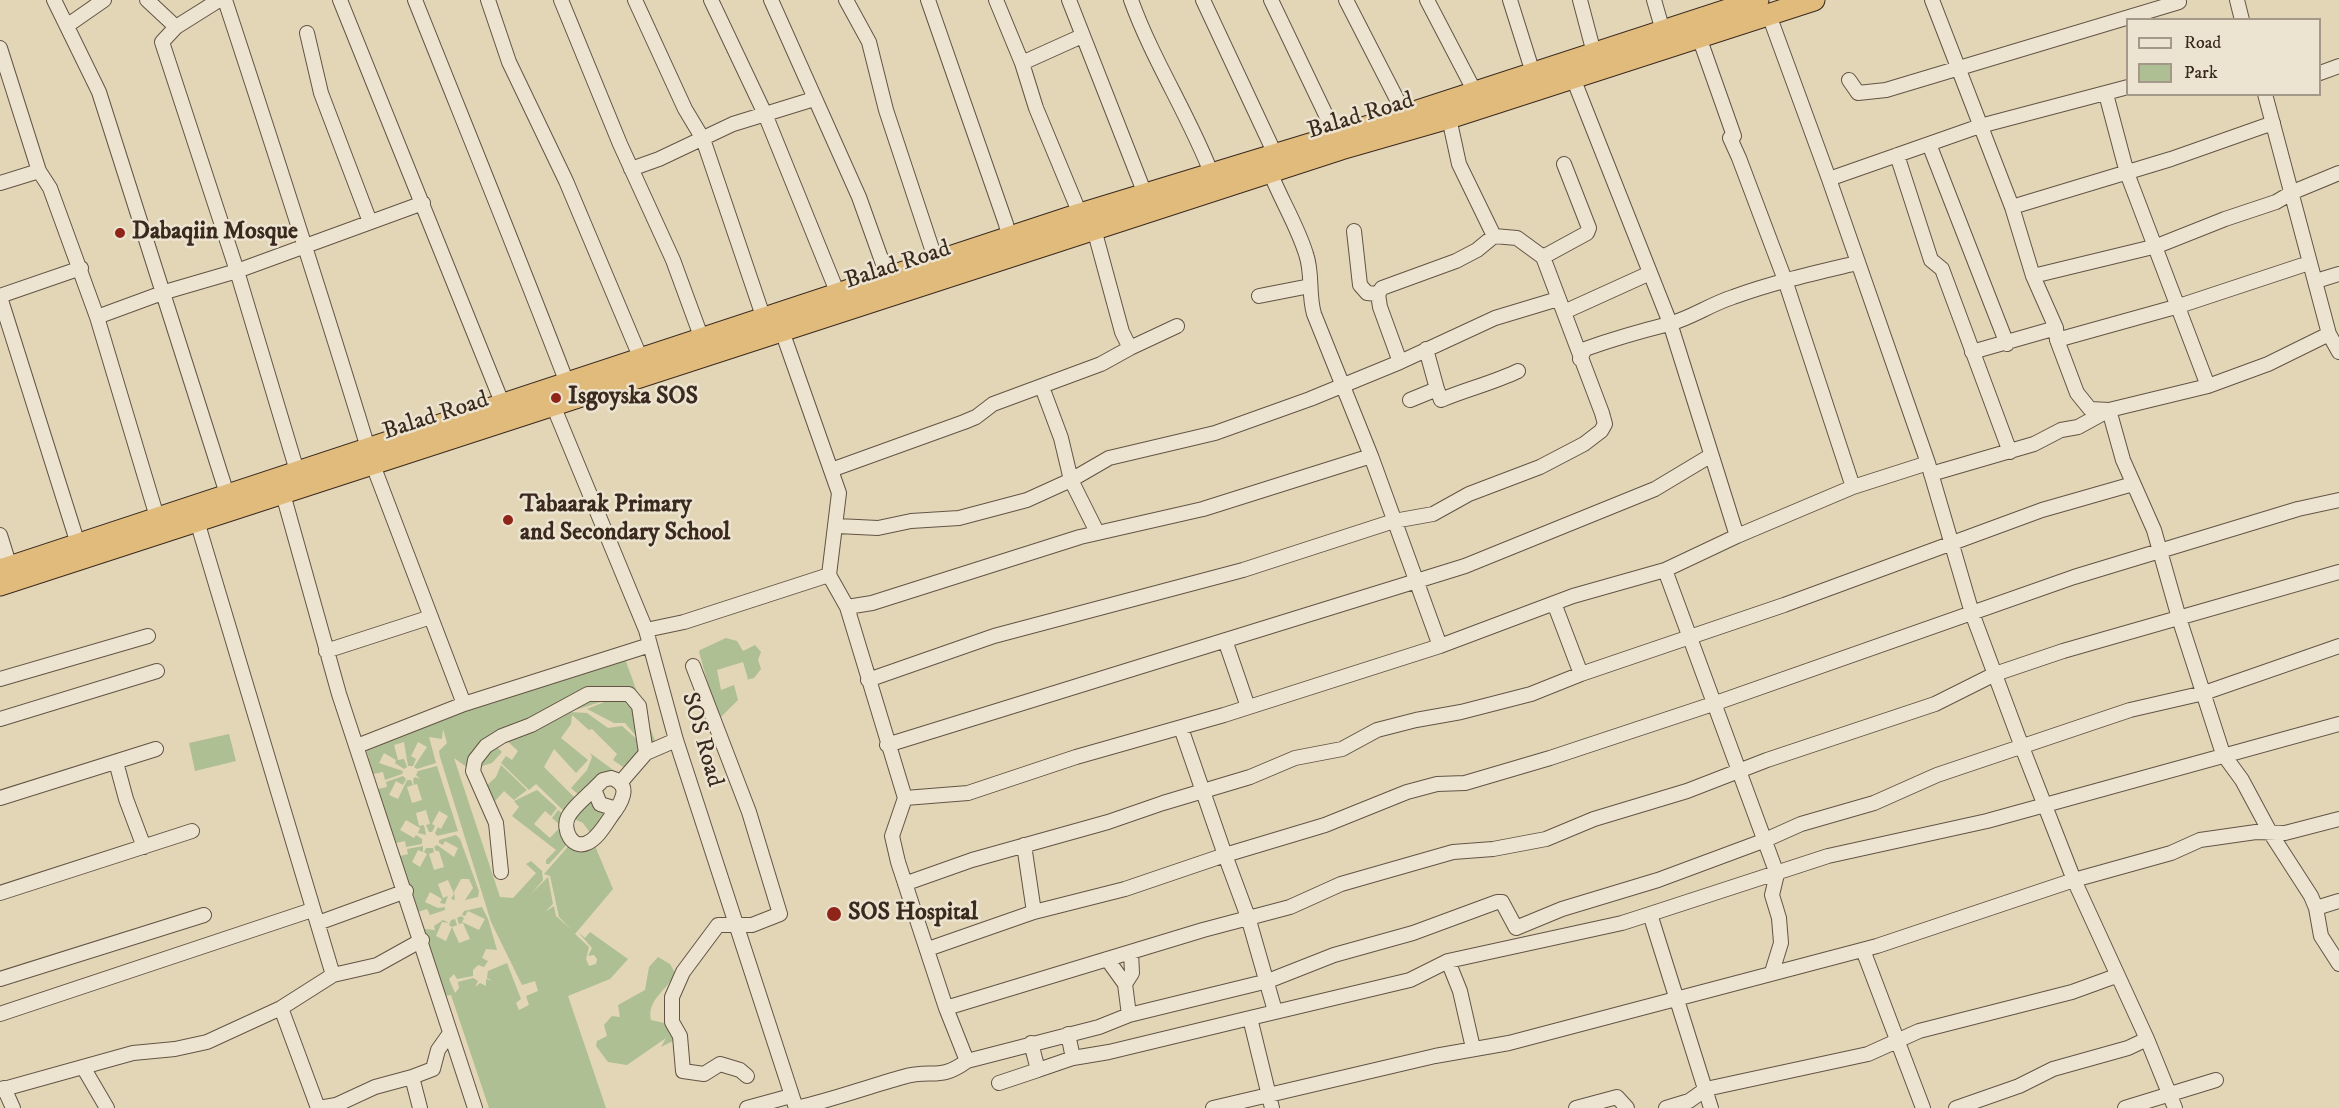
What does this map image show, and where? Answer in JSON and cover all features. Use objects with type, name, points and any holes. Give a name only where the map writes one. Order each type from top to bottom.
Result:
[{"type":"highway","name":"Balad Road","points":[[5,568],[297,471],[371,457],[550,398],[782,331],[1087,222],[1272,163],[1335,134],[1405,115],[1663,31],[1724,5],[1764,7],[1814,0]]},
{"type":"highway","name":"Balad Road","points":[[0,585],[282,494],[503,405],[550,398],[567,383],[1009,237],[1087,222],[1145,194],[1212,175],[1272,163],[1449,118],[1699,37],[1764,7]]},
{"type":"street","points":[[54,0],[99,92],[165,292],[227,495]]},
{"type":"street","points":[[68,25],[104,0]]},
{"type":"street","points":[[147,0],[176,27]]},
{"type":"street","points":[[219,0],[176,27],[162,42],[237,271],[297,471]]},
{"type":"street","points":[[225,0],[265,130],[307,246],[371,457],[464,704]]},
{"type":"street","points":[[340,0],[503,405]]},
{"type":"street","points":[[415,0],[455,104],[498,200],[567,383]]},
{"type":"street","points":[[488,0],[509,62],[566,181],[641,359]]},
{"type":"street","points":[[561,0],[631,169],[673,260],[702,339]]},
{"type":"street","points":[[635,0],[685,110],[703,139],[764,319]]},
{"type":"street","points":[[711,0],[765,114],[838,294]]},
{"type":"street","points":[[771,0],[859,197],[888,278]]},
{"type":"street","points":[[846,0],[869,42],[886,110],[936,261]]},
{"type":"street","points":[[928,0],[1009,237]]},
{"type":"street","points":[[996,0],[1022,63],[1036,108],[1087,222],[1122,332],[1130,348]]},
{"type":"street","points":[[1069,0],[1145,194]]},
{"type":"street","points":[[1131,0],[1146,41],[1201,146],[1212,175]]},
{"type":"street","points":[[1203,0],[1272,163],[1307,256],[1311,274],[1310,286],[1314,314],[1371,456],[1440,646]]},
{"type":"street","points":[[1271,0],[1335,134]]},
{"type":"street","points":[[1346,0],[1405,115]]},
{"type":"street","points":[[1427,0],[1475,92]]},
{"type":"street","points":[[1510,0],[1533,73]]},
{"type":"street","points":[[1580,0],[1594,53]]},
{"type":"street","points":[[1654,0],[1663,31]]},
{"type":"street","points":[[1932,0],[2012,207],[2033,276],[2077,393],[2090,409],[2109,410]]},
{"type":"street","points":[[2237,0],[2242,18]]},
{"type":"street","points":[[1848,80],[1858,93],[1886,90],[2179,2]]},
{"type":"street","points":[[1764,7],[1829,179],[1929,469],[1972,612],[2022,747],[2074,880],[2116,976],[2147,1038],[2175,1108]]},
{"type":"street","points":[[307,33],[321,93],[370,222]]},
{"type":"street","points":[[1022,63],[1082,36]]},
{"type":"street","points":[[1699,37],[1734,136],[1730,138],[1733,148],[1739,158],[1785,280],[1853,487]]},
{"type":"street","points":[[0,48],[39,171],[50,188],[98,317],[157,517]]},
{"type":"street","points":[[2321,72],[2339,66]]},
{"type":"street","points":[[1573,78],[1670,323],[1737,536]]},
{"type":"street","points":[[1829,179],[1980,126],[2126,87]]},
{"type":"street","points":[[2106,94],[2127,173],[2157,246],[2208,386]]},
{"type":"street","points":[[2266,96],[2329,334],[2339,352]]},
{"type":"street","points":[[631,169],[733,124],[814,99]]},
{"type":"street","points":[[1449,118],[1459,164],[1494,236]]},
{"type":"street","points":[[2012,207],[2127,173],[2273,123]]},
{"type":"street","points":[[1929,144],[2007,344]]},
{"type":"street","points":[[1897,155],[1931,260],[1942,269],[2010,452]]},
{"type":"street","points":[[1543,257],[1587,233],[1589,228],[1564,164]]},
{"type":"street","points":[[0,183],[39,171]]},
{"type":"street","points":[[2033,276],[2157,246],[2225,219],[2277,202],[2293,192],[2339,173]]},
{"type":"street","points":[[98,317],[165,292],[237,271],[423,203]]},
{"type":"street","points":[[1354,231],[1354,258],[1359,285],[1367,292],[1378,294]]},
{"type":"street","points":[[868,680],[994,636],[1243,570],[1394,521],[1433,514],[1469,494],[1540,467],[1584,444],[1605,424],[1558,299],[1552,274],[1543,257],[1517,238],[1494,236],[1477,250],[1456,261],[1384,287],[1378,294]]},
{"type":"street","points":[[1972,352],[2179,306],[2309,262]]},
{"type":"street","points":[[1580,359],[1585,349],[1622,339],[1648,327],[1670,323],[1730,297],[1785,280],[1857,263]]},
{"type":"street","points":[[78,544],[0,296],[81,268]]},
{"type":"street","points":[[1564,312],[1650,273]]},
{"type":"street","points":[[2316,281],[2339,274]]},
{"type":"street","points":[[1258,296],[1310,286]]},
{"type":"street","points":[[1378,294],[1400,362]]},
{"type":"street","points":[[837,525],[878,528],[911,521],[959,518],[1027,500],[1071,480],[1108,458],[1215,433],[1342,387],[1495,318],[1558,299]]},
{"type":"street","points":[[831,470],[964,422],[976,417],[993,404],[1022,391],[1042,387],[1101,364],[1177,326]]},
{"type":"street","points":[[782,331],[839,493],[837,525],[829,575],[847,607],[887,745],[905,798],[892,836],[898,862],[946,1008],[967,1061]]},
{"type":"street","points":[[905,798],[968,793],[1076,757],[1181,728],[1440,646],[1554,603],[1665,570],[1737,536],[1853,487],[2010,452],[2061,430],[2078,427],[2109,410],[2208,386],[2268,364],[2329,334]]},
{"type":"street","points":[[1426,349],[1441,400],[1470,387],[1493,383],[1518,370]]},
{"type":"street","points":[[1042,387],[1061,438],[1071,480],[1097,532]]},
{"type":"street","points":[[1410,400],[1437,389]]},
{"type":"street","name":"SOS Road","points":[[550,398],[646,630],[676,740],[794,1104]]},
{"type":"street","points":[[2109,410],[2123,460],[2154,530],[2179,618],[2223,754],[2242,780],[2271,834],[2316,908],[2321,936],[2338,962]]},
{"type":"street","points":[[847,607],[872,603],[1097,532],[1203,509],[1371,456]]},
{"type":"street","points":[[887,745],[1416,582],[1519,546],[1655,489],[1710,456]]},
{"type":"street","points":[[907,884],[1024,845],[1108,822],[1250,777],[1295,758],[1342,749],[1377,730],[1532,694],[1581,674],[1952,545],[2042,510],[2133,484]]},
{"type":"street","points":[[282,494],[326,651],[377,814],[406,891],[475,1108]]},
{"type":"street","points":[[928,949],[1034,912],[1125,889],[1225,855],[1325,825],[1407,792],[1437,784],[1465,783],[1496,775],[1713,704],[1972,612],[2159,551],[2298,509],[2339,500]]},
{"type":"street","points":[[197,521],[333,975]]},
{"type":"street","points":[[0,535],[5,568]]},
{"type":"street","points":[[1665,570],[1763,841],[1778,874],[1772,895],[1779,918],[1781,943],[1772,972]]},
{"type":"street","points":[[946,1008],[1248,917],[1290,907],[1341,884],[1454,852],[1493,849],[1546,838],[1594,819],[1687,791],[1738,771],[1935,704],[1995,674],[2063,651],[2339,572]]},
{"type":"street","points":[[646,630],[684,622],[829,575]]},
{"type":"street","points":[[1554,603],[1581,674]]},
{"type":"street","points":[[326,651],[431,617]]},
{"type":"street","points":[[0,679],[148,636]]},
{"type":"street","points":[[1225,640],[1248,707]]},
{"type":"street","points":[[357,746],[464,704],[650,645]]},
{"type":"street","points":[[747,1108],[837,1099],[903,1077],[927,1072],[936,1075],[951,1073],[967,1061],[1099,1027],[1128,1015],[1268,981],[1334,955],[1413,933],[1497,902],[1502,903],[1516,927],[1562,909],[1658,880],[1763,841],[1801,824],[1874,802],[1937,775],[2130,710],[2204,693],[2339,646]]},
{"type":"street","points":[[693,666],[749,812],[780,914],[768,921],[735,927],[718,925],[683,972],[672,997],[672,1022],[680,1036],[683,1071],[704,1074],[720,1064],[741,1070],[747,1076]]},
{"type":"street","points":[[0,719],[157,671]]},
{"type":"street","points":[[501,872],[496,823],[472,771],[475,760],[486,746],[588,694],[607,695],[618,692],[629,694],[639,706],[646,753]]},
{"type":"street","points":[[999,1083],[1073,1058],[1109,1052],[1410,980],[1448,961],[1611,925],[1778,874],[1828,856],[1987,821],[2223,754],[2339,724]]},
{"type":"street","points":[[1181,728],[1248,917],[1275,1011]]},
{"type":"street","points":[[620,783],[646,753],[676,740]]},
{"type":"street","points":[[0,798],[156,749]]},
{"type":"street","points":[[116,762],[126,799],[144,847]]},
{"type":"street","points":[[607,778],[620,783],[625,796],[594,839],[587,844],[576,843],[568,837],[566,826],[568,816],[594,789],[607,778]]},
{"type":"street","points":[[594,789],[600,804],[613,808],[615,811]]},
{"type":"street","points":[[1213,1108],[1271,1102],[1473,1048],[1509,1043],[1772,972],[1863,950],[2074,880],[2171,853],[2200,840],[2256,832],[2271,834],[2312,828],[2339,819]]},
{"type":"street","points":[[0,893],[192,831]]},
{"type":"street","points":[[1024,845],[1034,912]]},
{"type":"street","points":[[318,923],[406,891]]},
{"type":"street","points":[[2316,908],[2339,901]]},
{"type":"street","points":[[0,1014],[312,910]]},
{"type":"street","points":[[1650,914],[1711,1108]]},
{"type":"street","points":[[0,980],[204,915]]},
{"type":"street","points":[[13,1108],[2,1089],[133,1053],[193,1047],[281,1008],[333,975],[377,964],[422,940]]},
{"type":"street","points":[[1863,950],[1886,1016],[1899,1038],[1923,1108]]},
{"type":"street","points":[[1125,984],[1132,973],[1131,952]]},
{"type":"street","points":[[1107,959],[1125,984],[1128,1015]]},
{"type":"street","points":[[1448,961],[1460,991],[1473,1048]]},
{"type":"street","points":[[1666,1108],[1689,1101],[1706,1089],[1868,1054],[1899,1038],[2072,992],[2116,976]]},
{"type":"street","points":[[281,1008],[318,1108],[336,1105],[375,1087],[433,1069],[438,1050],[450,1033]]},
{"type":"street","points":[[1250,1018],[1271,1102]]},
{"type":"street","points":[[1068,1034],[1073,1058]]},
{"type":"street","points":[[1956,1108],[2019,1086],[2053,1069],[2128,1048],[2147,1038]]},
{"type":"street","points":[[1031,1043],[1038,1070]]},
{"type":"street","points":[[83,1066],[107,1108]]},
{"type":"street","points":[[412,1077],[420,1108]]},
{"type":"street","points":[[2125,1108],[2170,1092],[2216,1080]]},
{"type":"street","points":[[1576,1108],[1617,1097],[1627,1108]]},
{"type":"green space","points":[[726,638],[737,641],[743,651],[755,645],[761,652],[758,660],[761,669],[754,678],[746,680],[748,679],[743,662],[717,670],[721,690],[734,685],[738,700],[721,717],[714,705],[699,652]]},
{"type":"green space","points":[[625,659],[655,741],[652,744],[634,707],[641,742],[625,723],[614,723],[587,709],[616,697],[569,712],[587,713],[608,728],[622,726],[648,749],[626,769],[613,760],[617,754],[592,729],[589,730],[572,715],[571,724],[561,738],[588,760],[576,773],[554,749],[544,767],[579,802],[568,815],[536,784],[529,790],[501,763],[506,756],[512,760],[518,751],[506,740],[498,748],[502,752],[492,763],[482,766],[475,760],[468,768],[454,758],[500,897],[513,898],[536,873],[526,864],[531,861],[542,871],[543,880],[530,895],[548,877],[553,904],[545,912],[554,906],[556,916],[572,930],[559,917],[550,876],[544,874],[572,842],[593,841],[613,889],[575,934],[589,947],[586,959],[589,966],[596,964],[597,959],[594,955],[588,956],[592,948],[578,932],[585,938],[590,932],[628,959],[610,979],[568,996],[606,1108],[489,1108],[451,995],[445,996],[418,912],[425,929],[435,930],[434,926],[443,920],[449,923],[442,922],[436,936],[446,941],[452,927],[459,943],[470,939],[463,923],[459,924],[457,918],[461,916],[464,918],[462,922],[479,930],[485,919],[468,911],[465,916],[462,915],[464,911],[482,907],[497,950],[486,949],[482,958],[488,961],[484,967],[478,965],[473,970],[473,976],[457,979],[454,974],[449,979],[455,993],[459,988],[458,982],[473,978],[478,981],[475,987],[480,983],[486,986],[486,979],[493,981],[487,978],[488,971],[507,963],[521,999],[516,1003],[519,1010],[529,1005],[526,996],[538,991],[535,981],[522,985],[491,922],[440,757],[439,751],[447,743],[443,729],[442,739],[429,737],[436,763],[417,769],[414,767],[427,747],[418,742],[411,756],[416,759],[413,766],[408,766],[404,742],[394,745],[398,760],[404,759],[407,767],[404,769],[395,763],[396,760],[384,753],[379,763],[403,771],[402,774],[385,780],[383,772],[373,774],[364,741]]},
{"type":"green space","points":[[229,734],[236,761],[195,771],[189,743]]},
{"type":"green space","points":[[590,753],[620,775],[582,798],[571,788],[587,770],[592,757]]},
{"type":"green space","points":[[501,765],[527,790],[514,800],[504,791],[495,801],[483,789],[496,777]]},
{"type":"green space","points":[[437,766],[458,831],[437,836],[435,833],[438,827],[441,829],[448,816],[439,811],[432,824],[435,826],[432,832],[429,832],[426,825],[430,824],[426,810],[416,813],[419,826],[424,825],[426,835],[418,833],[420,828],[406,820],[400,830],[414,838],[416,835],[422,839],[422,844],[406,847],[405,841],[396,843],[378,789],[387,787],[386,782],[403,776],[406,779],[403,785],[396,781],[389,795],[398,799],[407,780],[411,780],[413,785],[407,787],[412,803],[422,800],[413,779],[415,777],[420,779],[416,775],[418,771]]},
{"type":"green space","points":[[537,790],[557,808],[551,816],[545,811],[534,824],[550,838],[561,826],[552,818],[558,810],[567,817],[570,841],[549,864],[546,864],[546,860],[556,850],[512,816],[519,807],[514,801]]},
{"type":"green space","points":[[593,791],[608,812],[593,837],[583,823],[570,817]]},
{"type":"green space","points":[[456,835],[460,839],[479,891],[478,897],[465,900],[473,888],[469,879],[461,879],[454,892],[455,900],[451,899],[454,894],[448,880],[438,884],[443,898],[448,896],[445,904],[440,903],[442,899],[430,892],[425,902],[438,908],[445,907],[445,910],[430,915],[427,909],[418,912],[400,856],[408,854],[407,849],[423,846],[423,852],[418,850],[412,862],[420,867],[427,854],[424,852],[426,848],[433,848],[434,852],[429,854],[434,870],[444,867],[439,851],[436,851],[434,847],[437,845],[454,857],[458,848],[445,841],[443,845],[439,843],[439,840]]},
{"type":"green space","points":[[455,919],[457,925],[452,927],[449,925],[451,920]]},
{"type":"green space","points":[[658,957],[670,964],[675,973],[655,1001],[650,1013],[651,1020],[664,1023],[675,1040],[661,1047],[666,1038],[627,1065],[608,1062],[596,1046],[597,1041],[607,1036],[604,1025],[612,1016],[620,1017],[618,1005],[645,990],[649,967]]},
{"type":"place","name":"Dabaqiin Mosque","points":[[120,233]]},
{"type":"place","name":"Isgoyska SOS","points":[[556,398]]},
{"type":"place","name":"Tabaarak Primary and Secondary School","points":[[508,520]]},
{"type":"place","name":"SOS Hospital","points":[[834,914]]}]
